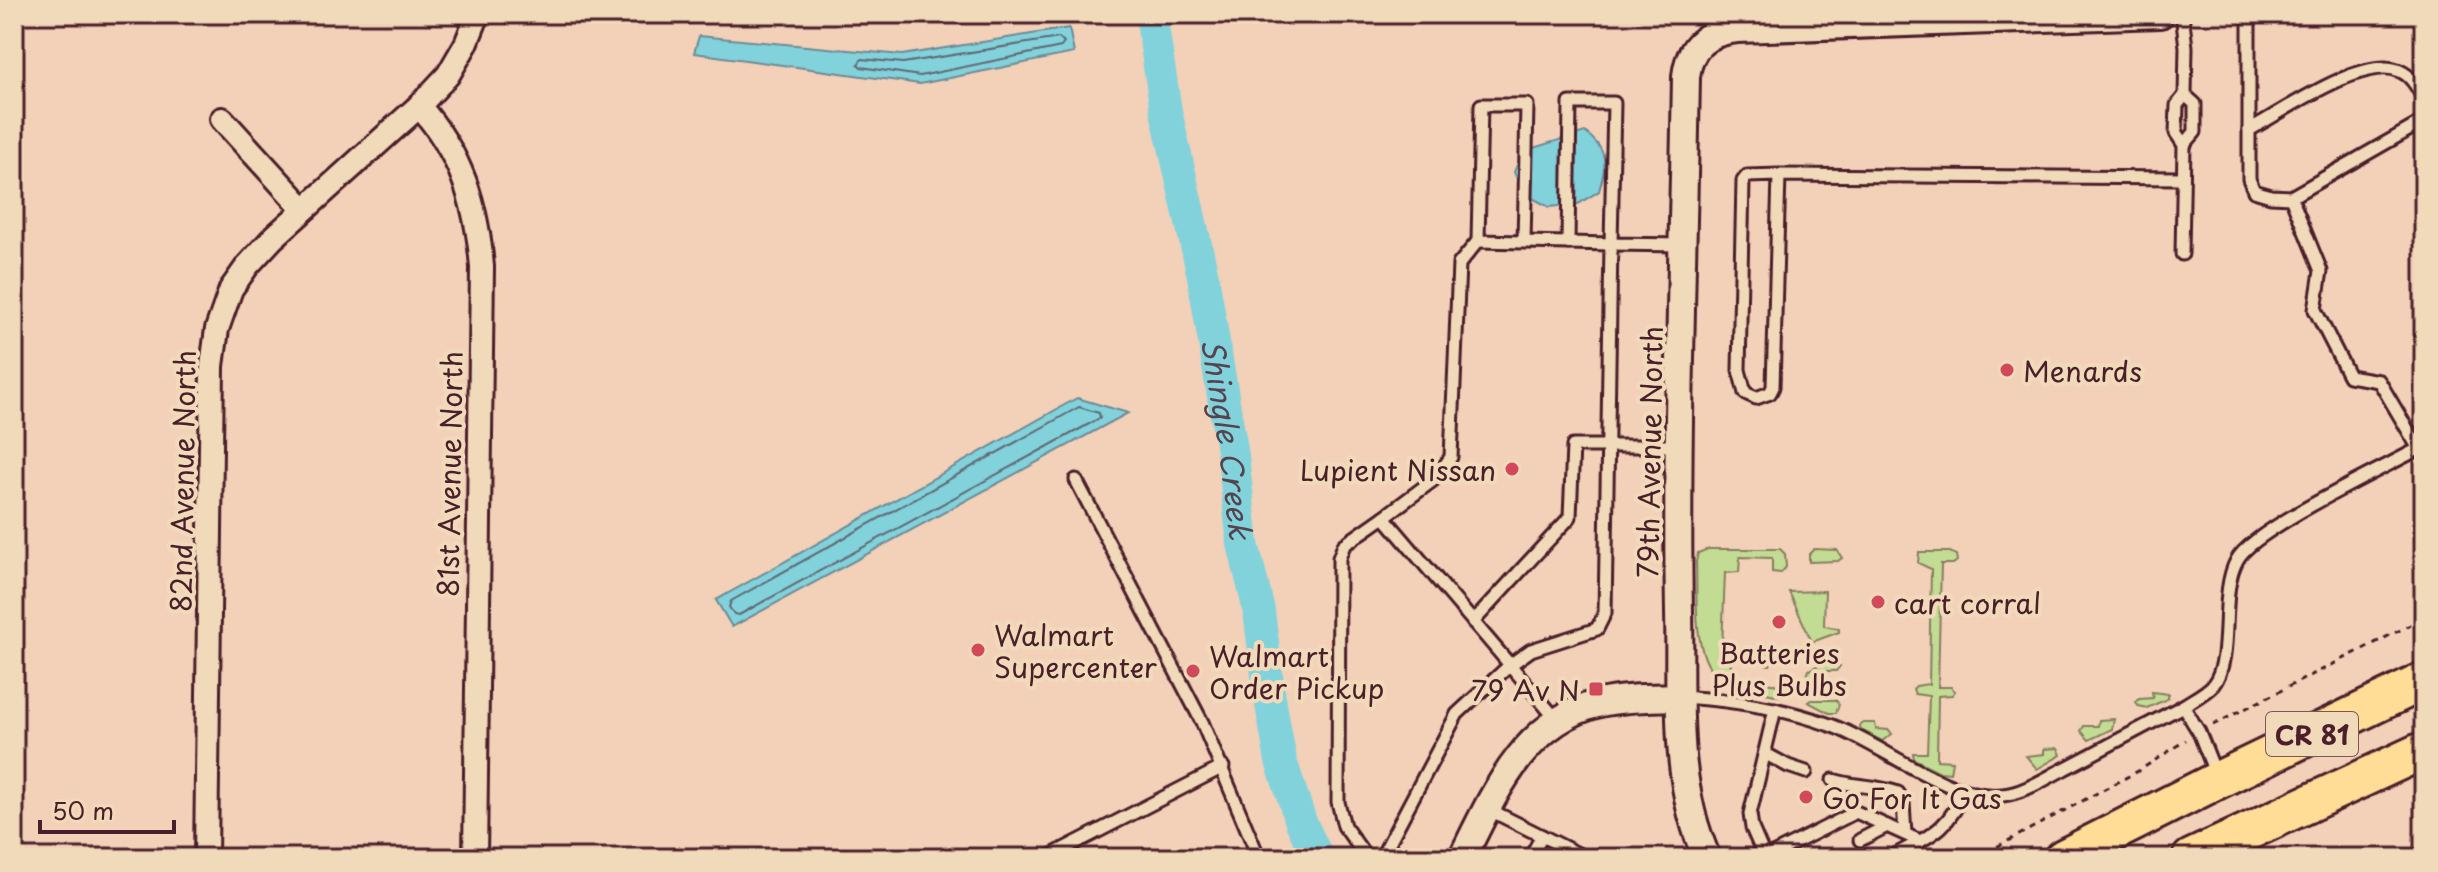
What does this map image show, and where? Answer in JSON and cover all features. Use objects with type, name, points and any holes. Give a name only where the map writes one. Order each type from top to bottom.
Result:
[{"type":"highway","name":"CR 81","points":[[2063,858],[2424,681]]},
{"type":"highway","name":"CR 81","points":[[2191,858],[2424,750]]},
{"type":"street","name":"82nd Avenue North","points":[[206,858],[212,366],[217,329],[231,289],[248,265],[304,209],[419,106],[448,75],[466,44],[478,14]]},
{"type":"street","points":[[1973,18],[2160,14]]},
{"type":"street","name":"79th Avenue North","points":[[1707,858],[1689,809],[1680,748],[1678,537],[1686,77],[1689,60],[1697,45],[1709,36],[1737,29],[1973,18]]},
{"type":"street","name":"81st Avenue North","points":[[419,106],[438,127],[459,164],[472,196],[482,267],[475,858]]},
{"type":"street","points":[[222,119],[304,209]]},
{"type":"street","points":[[1462,858],[1520,755],[1544,729],[1567,714],[1600,703],[1680,697]]},
{"type":"lane","points":[[2182,14],[2186,47],[2185,95],[2177,105],[2176,133],[2184,145],[2182,254]]},
{"type":"lane","points":[[2249,14],[2249,179],[2254,191],[2291,197],[2424,121]]},
{"type":"lane","points":[[2249,130],[2353,72],[2381,67],[2400,70],[2412,80],[2424,99]]},
{"type":"lane","points":[[2184,145],[2195,132],[2195,104],[2185,95]]},
{"type":"lane","points":[[1381,858],[1457,714],[1531,650],[1597,629],[1605,613],[1614,103],[1570,103],[1568,243]]},
{"type":"lane","points":[[1367,858],[1344,826],[1338,802],[1339,558],[1344,545],[1436,478],[1451,457],[1459,264],[1478,241],[1481,105],[1527,105],[1524,242]]},
{"type":"lane","points":[[1779,175],[1773,387],[1770,393],[1756,398],[1745,393],[1738,358],[1743,181],[1747,176],[1779,175],[2183,178]]},
{"type":"lane","points":[[1680,697],[1730,700],[1833,726],[1950,786],[2004,796],[2031,786],[2183,706],[2213,684],[2224,655],[2229,580],[2238,557],[2260,535],[2422,448],[2379,381],[2349,376],[2315,310],[2321,271],[2291,197]]},
{"type":"lane","points":[[1478,241],[1684,245]]},
{"type":"lane","points":[[1473,622],[1570,517],[1573,446],[1681,446]]},
{"type":"lane","points":[[1076,480],[1202,722],[1259,858]]},
{"type":"lane","points":[[1384,517],[1558,721]]},
{"type":"lane","points":[[2183,706],[2199,732],[2218,780]]},
{"type":"lane","points":[[1764,856],[1750,818],[1775,709]]},
{"type":"lane","points":[[1766,754],[1806,772]]},
{"type":"lane","points":[[1046,858],[1223,767]]},
{"type":"lane","points":[[1833,780],[1854,787],[1872,786],[1898,793],[1903,802],[1905,834]]},
{"type":"lane","points":[[1890,858],[1940,830],[1951,818],[1964,790]]},
{"type":"lane","points":[[1487,809],[1586,858]]},
{"type":"lane","points":[[1749,858],[1764,856],[1856,812],[1920,841]]},
{"type":"lane","points":[[1860,840],[1887,826]]},
{"type":"lane","points":[[1530,858],[1542,836]]},
{"type":"green space","points":[[1708,549],[1780,549],[1785,554],[1786,567],[1781,573],[1772,572],[1772,558],[1740,557],[1739,572],[1725,573],[1722,647],[1739,681],[1783,685],[1784,692],[1779,696],[1729,684],[1716,676],[1707,663],[1698,630],[1696,562],[1698,553]]},
{"type":"green space","points":[[1814,549],[1837,550],[1842,558],[1838,561],[1809,562],[1809,554]]},
{"type":"green space","points":[[1919,552],[1950,552],[1956,555],[1957,561],[1941,564],[1938,687],[1951,687],[1955,691],[1952,695],[1938,696],[1937,760],[1952,761],[1950,773],[1940,772],[1914,759],[1913,753],[1927,753],[1929,696],[1915,694],[1913,689],[1929,684],[1931,569],[1918,563]]},
{"type":"green space","points":[[1825,591],[1824,626],[1839,629],[1839,632],[1812,642],[1789,592]]},
{"type":"green space","points":[[1765,648],[1772,661],[1770,665],[1750,661],[1750,657]]},
{"type":"green space","points":[[1833,658],[1840,666],[1836,671],[1824,671],[1822,678],[1807,676],[1809,670]]},
{"type":"green space","points":[[2152,692],[2169,694],[2167,699],[2147,708],[2138,706],[2136,702],[2139,699],[2153,698]]},
{"type":"green space","points":[[1836,700],[1839,704],[1836,713],[1829,713],[1808,702]]},
{"type":"green space","points":[[2114,719],[2112,729],[2089,740],[2081,731],[2084,726],[2098,726],[2099,720]]},
{"type":"green space","points":[[1861,723],[1875,723],[1876,729],[1889,730],[1892,734],[1882,741],[1863,731],[1859,726]]},
{"type":"green space","points":[[2058,748],[2061,755],[2037,769],[2026,756],[2044,754],[2044,749]]},
{"type":"water","points":[[1069,28],[1074,53],[920,84],[694,53],[699,36],[902,55]]},
{"type":"water","points":[[1585,132],[1598,145],[1604,158],[1599,191],[1578,204],[1549,207],[1523,193],[1514,172],[1523,151]]},
{"type":"water","points":[[1077,398],[1128,413],[732,627],[716,600]]},
{"type":"waterway","name":"Shingle Creek","points":[[1151,14],[1166,111],[1203,276],[1233,456],[1243,544],[1259,611],[1281,761],[1301,822],[1318,858]]},
{"type":"railway","points":[[2402,858],[2424,848]]},
{"type":"place","name":"Menards","points":[[2007,370]]},
{"type":"place","name":"Lupient Nissan","points":[[1512,469]]},
{"type":"place","name":"cart corral","points":[[1878,602]]},
{"type":"place","name":"Batteries Plus Bulbs","points":[[1779,622]]},
{"type":"place","name":"Walmart Supercenter","points":[[978,650]]},
{"type":"place","name":"Walmart Order Pickup","points":[[1193,671]]},
{"type":"place","name":"79 Av N","points":[[1596,689]]},
{"type":"place","name":"Go For It Gas","points":[[1806,797]]}]
